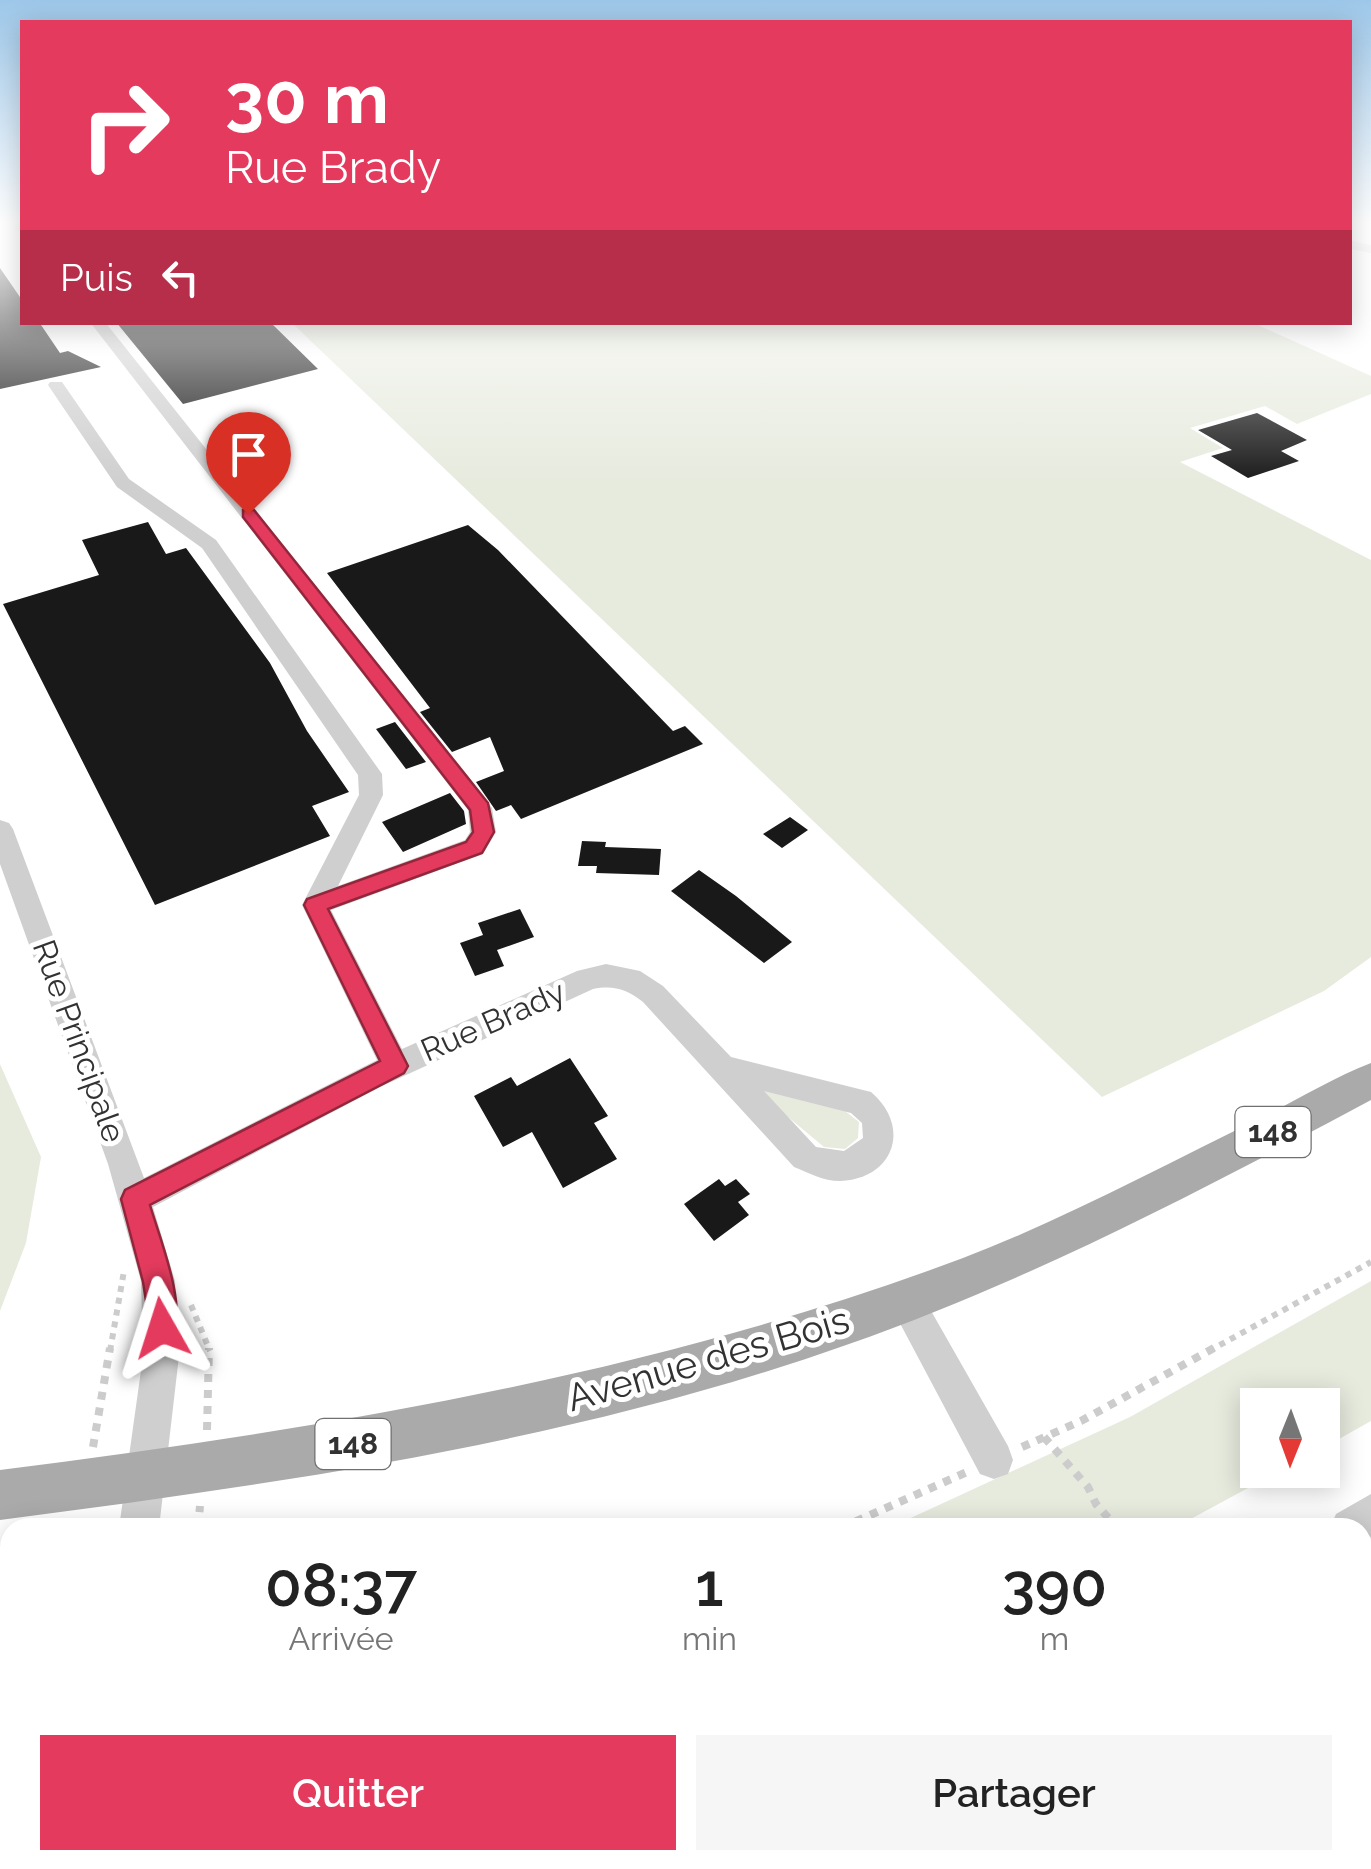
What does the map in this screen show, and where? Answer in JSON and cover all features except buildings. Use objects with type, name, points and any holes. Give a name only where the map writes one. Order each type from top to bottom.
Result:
[{"type":"main road","name":"Avenue des Bois","points":[[0,1495],[148,1477],[362,1442],[573,1398],[722,1360],[906,1300],[1013,1258],[1239,1150],[1371,1080]]},
{"type":"street","points":[[100,325],[480,808],[483,832],[474,847],[315,905]]},
{"type":"street","points":[[56,385],[123,483],[209,544],[370,774],[371,795],[315,905]]},
{"type":"street","name":"Rue Principale","points":[[0,829],[135,1199],[158,1282],[162,1328],[141,1518]]},
{"type":"street","points":[[315,905],[395,1066]]},
{"type":"street","name":"Rue Brady","points":[[135,1199],[395,1066],[587,980],[609,975],[637,981],[726,1069]]},
{"type":"street","points":[[906,1300],[994,1460]]},
{"type":"path","points":[[101,1402],[127,1254]]},
{"type":"path","points":[[864,1518],[1081,1421],[1371,1262]]},
{"type":"path","points":[[1044,1437],[1088,1487],[1108,1518]]},
{"type":"shaded area","points":[[294,325],[1258,325],[1371,376],[1371,394],[1297,424],[1265,406],[1190,428],[1223,448],[1180,462],[1371,560],[1371,957],[1324,991],[1102,1097]]},
{"type":"shaded area","points":[[0,1064],[41,1157],[26,1243],[0,1311]]},
{"type":"shaded area","points":[[763,1088],[845,1111],[859,1122],[858,1138],[845,1149],[824,1147],[758,1092]]},
{"type":"shaded area","points":[[1371,1281],[1371,1421],[1340,1438],[1340,1388],[1240,1388],[1240,1488],[1248,1488],[1193,1518],[911,1518],[1130,1417]]},
{"type":"route","points":[[162,1328],[158,1282],[135,1199],[395,1066],[315,905],[474,847],[483,832],[480,808],[248,514]]}]
